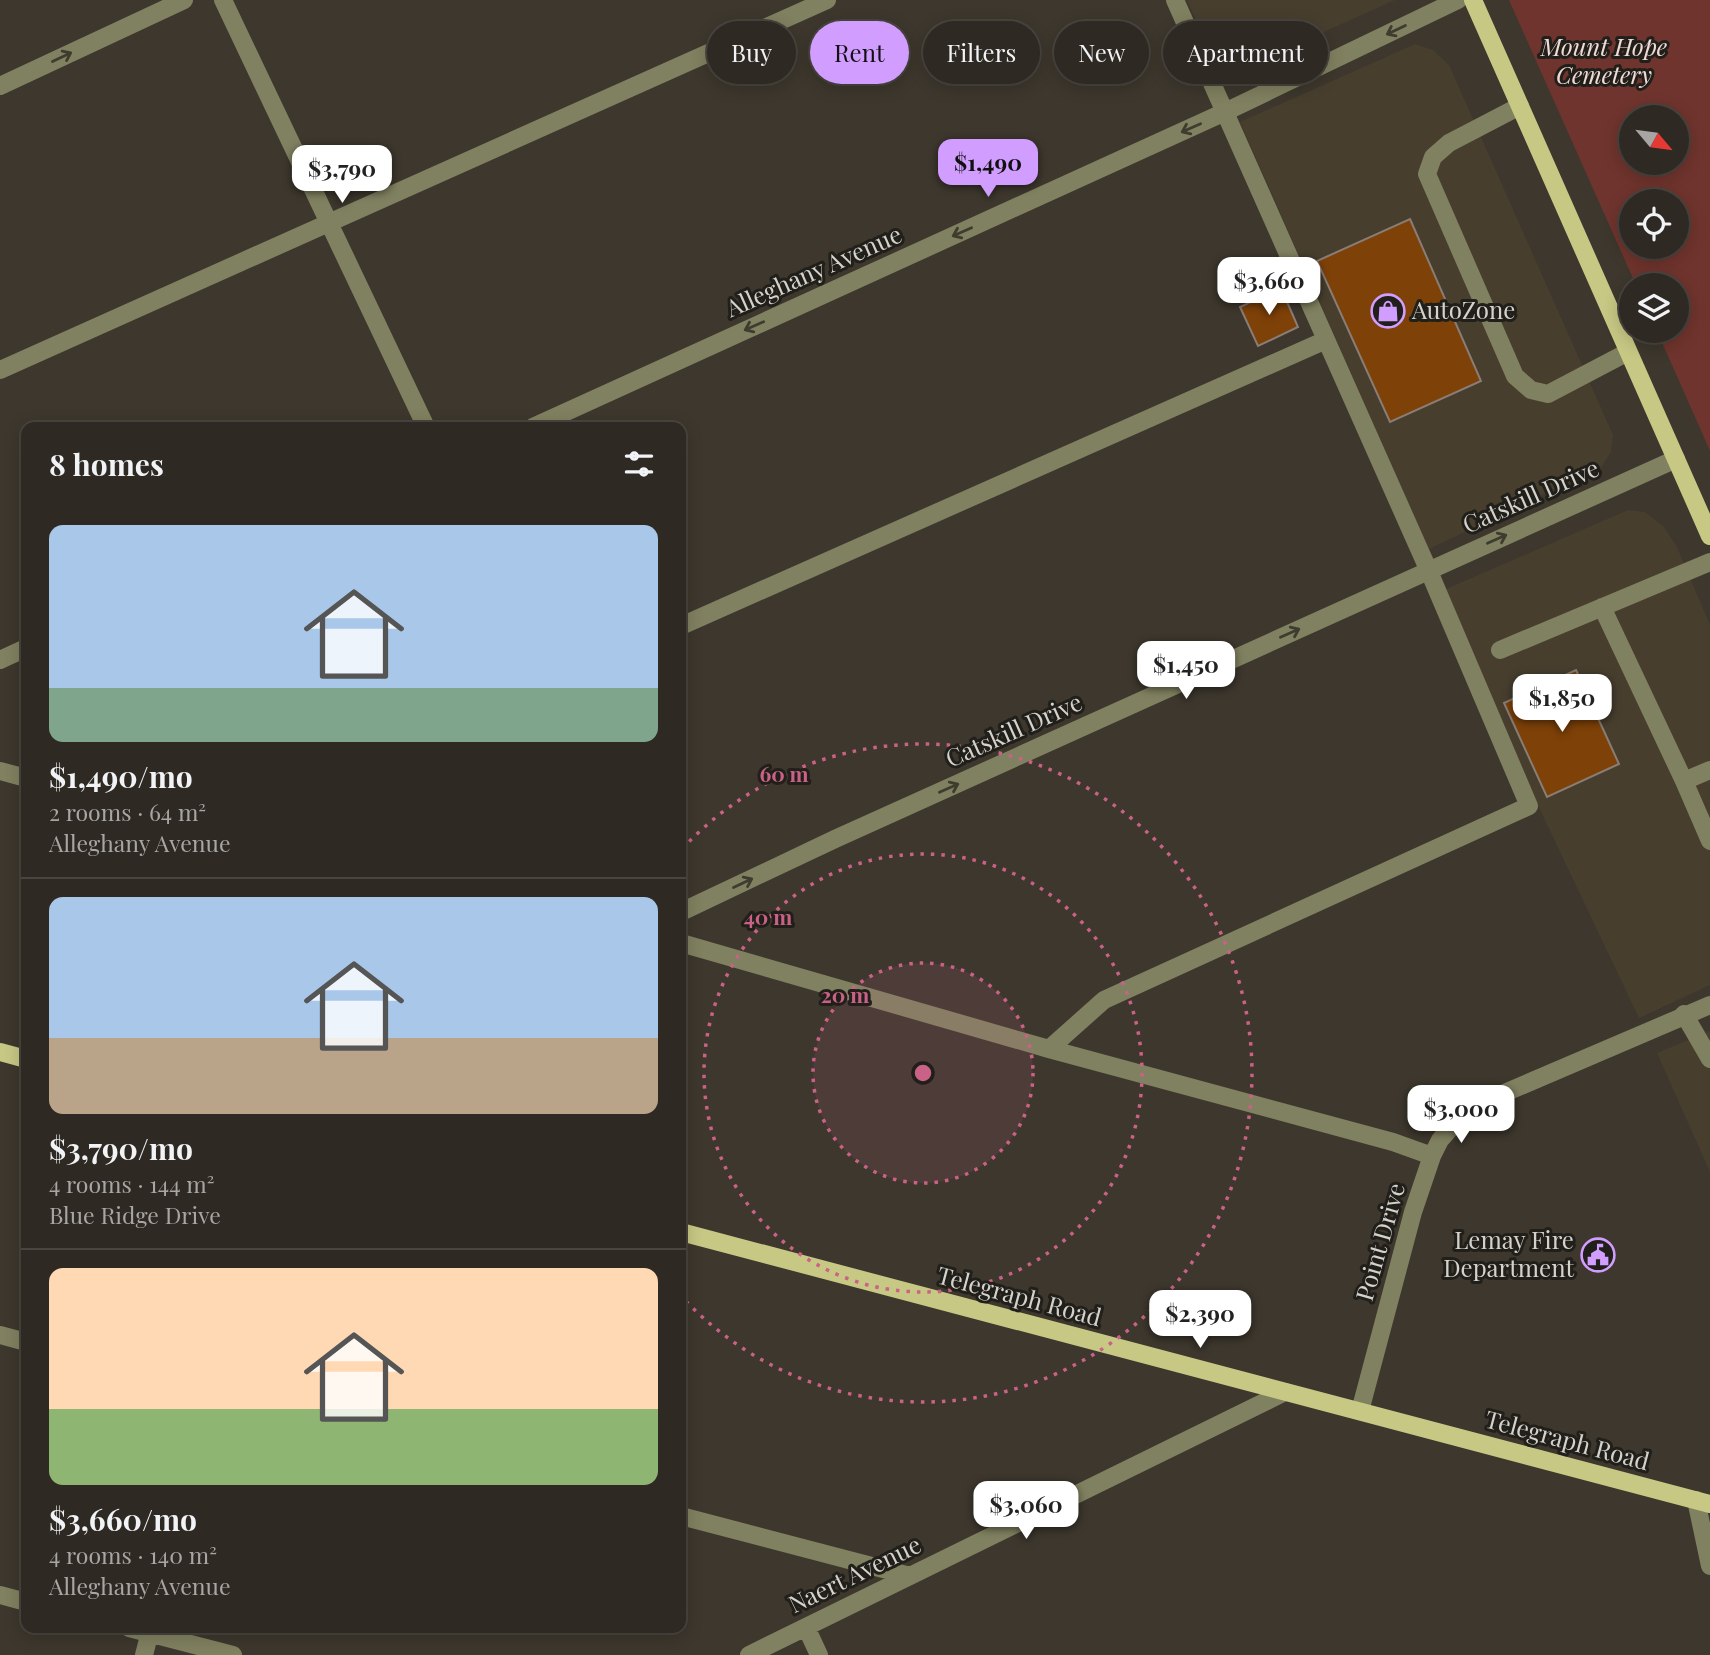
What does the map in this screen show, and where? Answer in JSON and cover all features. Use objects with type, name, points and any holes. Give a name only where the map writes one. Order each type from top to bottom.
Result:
[{"type":"main road","points":[[1473,0],[1710,536]]},
{"type":"main road","points":[[0,1052],[21,1058]]},
{"type":"main road","name":"Telegraph Road","points":[[686,1233],[1703,1502]]},
{"type":"street","points":[[0,86],[184,0]]},
{"type":"street","points":[[223,0],[424,422]]},
{"type":"street","points":[[0,370],[827,0]]},
{"type":"street","points":[[1049,1049],[1104,1000],[1529,806],[1429,569],[1175,0]]},
{"type":"street","name":"Alleghany Avenue","points":[[544,422],[1225,112],[1458,0]]},
{"type":"street","points":[[1520,106],[1449,143],[1433,157],[1427,174],[1515,376],[1531,390],[1548,394],[1628,352]]},
{"type":"street","points":[[686,624],[1326,340]]},
{"type":"street","name":"Catskill Drive","points":[[686,910],[1429,569],[1676,459]]},
{"type":"street","points":[[1500,650],[1710,562]]},
{"type":"street","points":[[1602,607],[1710,841]]},
{"type":"street","points":[[0,660],[21,651]]},
{"type":"street","points":[[1684,781],[1710,770]]},
{"type":"street","points":[[0,771],[21,777]]},
{"type":"street","points":[[686,944],[1049,1049],[1393,1142],[1432,1156]]},
{"type":"street","name":"Point Drive","points":[[1360,1411],[1413,1212],[1440,1140],[1454,1124],[1481,1103],[1710,1005]]},
{"type":"street","points":[[1685,1014],[1710,1059]]},
{"type":"street","points":[[0,1335],[21,1341]]},
{"type":"street","name":"Naert Avenue","points":[[749,1655],[1285,1392]]},
{"type":"street","points":[[1703,1502],[1710,1566]]},
{"type":"street","points":[[686,1517],[910,1576]]},
{"type":"street","points":[[0,1595],[21,1601]]},
{"type":"street","points":[[806,1627],[819,1655]]},
{"type":"street","points":[[144,1655],[149,1633]]},
{"type":"street","points":[[160,1633],[233,1655]]},
{"type":"shaded area","points":[[1187,0],[1395,0],[1328,30],[1328,21],[1196,21]]},
{"type":"shaded area","points":[[1415,44],[1433,50],[1449,65],[1613,435],[1611,452],[1601,467],[1429,549],[1240,122]]},
{"type":"shaded area","points":[[1628,510],[1645,512],[1664,527],[1677,547],[1710,625],[1710,985],[1639,1018],[1542,814],[1446,589]]},
{"type":"shaded area","points":[[1710,1031],[1710,1172],[1657,1053]]},
{"type":"green space","name":"Mount Hope Cemetery","points":[[1509,0],[1710,0],[1710,451],[1662,343],[1689,343],[1689,273],[1631,273],[1624,259],[1689,259],[1689,189],[1619,189],[1619,247]]},
{"type":"building","points":[[1410,219],[1481,381],[1390,422],[1317,261]]},
{"type":"building","points":[[1281,288],[1298,327],[1258,346],[1240,307]]},
{"type":"building","points":[[1576,670],[1619,764],[1547,797],[1504,703]]},
{"type":"place","name":"AutoZone","points":[[1388,311]]},
{"type":"place","name":"Lemay Fire Department","points":[[1598,1255]]}]
